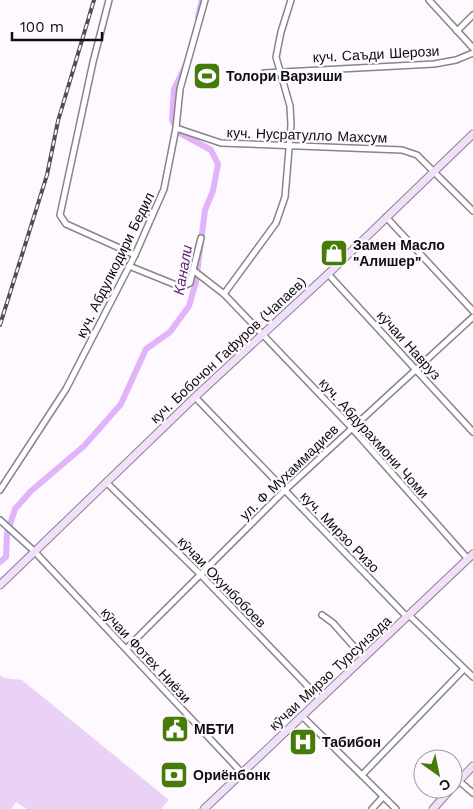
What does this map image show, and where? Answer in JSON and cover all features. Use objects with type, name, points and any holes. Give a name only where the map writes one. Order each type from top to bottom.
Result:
[{"type":"street","points":[[109,0],[92,62],[60,215],[66,224],[135,255]]},
{"type":"street","name":"куч. Абдулкодири Бедил","points":[[0,490],[61,398],[135,255],[164,189],[176,128],[180,89],[205,0]]},
{"type":"street","points":[[224,294],[282,212],[291,125],[286,87],[276,57],[291,0]]},
{"type":"street","points":[[429,0],[473,48]]},
{"type":"street","points":[[457,32],[473,14]]},
{"type":"street","name":"куч. Саъди Шерози","points":[[264,73],[434,64],[456,60],[473,53]]},
{"type":"street","name":"куч. Нусратулло Махсум","points":[[176,128],[220,143],[402,150],[417,155],[473,211]]},
{"type":"street","name":"куч. Бобочон Гафуров (Чапаев)","points":[[0,585],[473,134]]},
{"type":"street","points":[[386,217],[473,310]]},
{"type":"street","points":[[129,266],[182,287],[190,283],[201,238]]},
{"type":"street","name":"куч. Абдурахмони Чоми","points":[[193,270],[224,294],[351,427],[470,556]]},
{"type":"street","name":"кӯчаи Навруз","points":[[328,274],[473,432]]},
{"type":"street","name":"ул. Ф Мухаммадиев","points":[[126,649],[284,490],[415,368],[473,317]]},
{"type":"street","name":"куч. Мирзо Ризо","points":[[195,397],[408,616],[473,678]]},
{"type":"street","name":"кӯчаи Охунбобоев","points":[[106,482],[200,574],[320,699]]},
{"type":"street","points":[[2,522],[34,551]]},
{"type":"street","name":"кӯчаи Фотех Ниёзи","points":[[34,551],[242,773]]},
{"type":"street","name":"кӯчаи Мирзо Турсунзода","points":[[204,809],[470,556]]},
{"type":"street","points":[[322,615],[333,623],[364,658]]},
{"type":"street","points":[[362,775],[464,669]]},
{"type":"street","points":[[302,716],[396,809]]},
{"type":"street","points":[[463,777],[473,766]]},
{"type":"street","points":[[463,785],[473,794]]},
{"type":"street","points":[[372,809],[383,796]]},
{"type":"street","points":[[433,809],[442,799]]},
{"type":"shaded area","points":[[0,675],[4,678],[22,680],[169,800],[161,809],[27,809],[16,802],[11,809],[0,809]]},
{"type":"waterway","name":"Канали","points":[[198,17],[202,0]]},
{"type":"waterway","name":"Канали","points":[[0,562],[6,557],[7,534],[15,509],[31,491],[84,446],[121,404],[146,349],[170,332],[189,306],[196,282],[205,210],[213,191],[218,164],[211,150],[178,132],[172,120],[174,89],[185,67]]},
{"type":"railway","points":[[0,325],[47,175],[58,121],[94,0]]},
{"type":"place","name":"Толори Варзиши","points":[[207,76]]},
{"type":"place","name":"Замен Масло \"Алишер\"","points":[[334,253]]},
{"type":"place","name":"МБТИ","points":[[175,729]]},
{"type":"place","name":"Табибон","points":[[303,742]]},
{"type":"place","name":"Ориёнбонк","points":[[174,775]]}]
